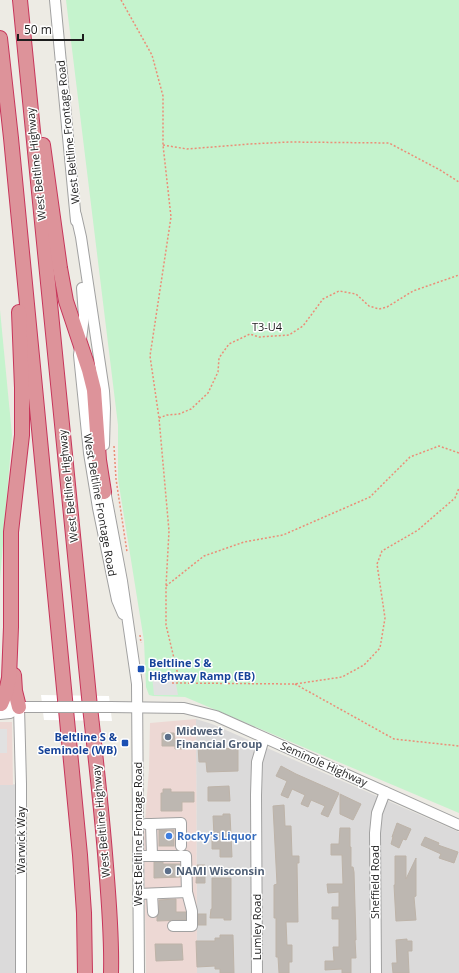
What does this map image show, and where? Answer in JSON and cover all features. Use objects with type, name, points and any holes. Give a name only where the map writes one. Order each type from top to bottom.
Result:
[{"type":"highway","points":[[20,0],[40,118],[60,268],[66,301],[89,370],[94,390],[99,460],[104,492]]},
{"type":"highway","name":"West Beltline Highway","points":[[20,0],[101,807],[112,951],[112,973]]},
{"type":"highway","name":"West Beltline Highway","points":[[0,38],[77,823],[84,913],[85,973]]},
{"type":"highway","points":[[0,707],[8,686],[11,627],[11,532],[18,477],[23,411],[11,138]]},
{"type":"highway","points":[[11,627],[15,689],[19,707]]},
{"type":"highway","points":[[79,973],[84,913]]},
{"type":"street","name":"West Beltline Frontage Road","points":[[55,0],[84,316],[80,344],[80,368],[91,470],[117,600],[127,625]]},
{"type":"street","name":"West Beltline Frontage Road","points":[[76,216],[81,237],[104,391],[104,492],[122,581],[127,625],[137,684],[139,973]]},
{"type":"street","name":"Seminole Highway","points":[[0,707],[10,704],[19,707],[137,707],[184,708],[198,710],[216,716],[459,825]]},
{"type":"street","name":"Warwick Way","points":[[19,707],[21,784],[21,973]]},
{"type":"street","name":"Lumley Road","points":[[258,973],[256,795],[257,762],[264,738]]},
{"type":"street","name":"Sheffield Road","points":[[376,973],[375,833],[377,813],[385,792]]},
{"type":"street","points":[[137,824],[181,823],[181,846]]},
{"type":"street","points":[[151,824],[152,856]]},
{"type":"street","points":[[138,856],[186,856],[186,892],[192,911],[192,926],[173,926]]},
{"type":"street","points":[[138,894],[186,892]]},
{"type":"street","points":[[152,894],[153,912]]},
{"type":"path","points":[[121,0],[152,55],[163,96],[163,145],[171,217],[150,356],[159,418],[170,531],[166,586],[166,625],[178,675],[178,682]]},
{"type":"path","points":[[163,145],[187,149],[289,142],[390,143],[459,182]]},
{"type":"path","name":"T3-U4","points":[[159,418],[167,415],[179,414],[191,409],[208,393],[218,372],[219,358],[229,344],[250,334],[259,337],[289,335],[303,326],[323,299],[339,291],[356,294],[369,306],[379,309],[387,307],[413,291],[459,275]]},
{"type":"path","points":[[114,442],[116,479],[127,553]]},
{"type":"path","points":[[166,586],[204,556],[244,542],[283,535],[370,497],[410,457],[439,446],[459,453]]},
{"type":"path","points":[[172,683],[295,684],[342,677],[364,665],[380,648],[385,618],[377,564],[382,551],[418,530],[455,498],[459,488]]},
{"type":"path","points":[[140,633],[142,648]]},
{"type":"path","points":[[295,684],[394,739],[459,746]]},
{"type":"shaded area","points":[[174,674],[178,695],[154,695],[152,675]]},
{"type":"shaded area","points":[[196,719],[212,724],[459,832],[459,973],[197,973]]},
{"type":"shaded area","points":[[196,719],[197,973],[146,973],[144,835],[149,769],[150,723]]},
{"type":"shaded area","points":[[0,722],[12,722],[13,785],[0,785]]},
{"type":"shaded area","points":[[0,729],[7,729],[7,753],[0,753]]},
{"type":"shaded area","points":[[21,784],[21,973],[0,973],[0,785]]},
{"type":"green space","points":[[66,0],[459,0],[459,813],[185,697],[149,695],[146,687],[144,641],[118,479],[118,425]]},
{"type":"green space","points":[[0,310],[12,435],[0,580]]},
{"type":"pier","points":[[41,695],[109,696],[112,721],[44,720]]},
{"type":"building","name":"Midwest Financial Group","points":[[162,733],[174,733],[175,741],[185,741],[185,749],[175,749],[175,746],[162,746]]},
{"type":"building","points":[[219,745],[219,748],[238,749],[238,771],[207,772],[206,762],[199,762],[198,746]]},
{"type":"building","points":[[281,766],[339,793],[328,817],[321,814],[325,806],[311,800],[308,807],[301,804],[305,795],[292,789],[288,798],[281,795],[287,781],[276,776]]},
{"type":"building","points":[[229,786],[230,801],[208,801],[208,787]]},
{"type":"building","points":[[163,789],[171,789],[171,792],[194,792],[194,802],[182,802],[182,811],[161,811],[161,793],[163,793]]},
{"type":"building","points":[[340,794],[361,804],[353,820],[340,814]]},
{"type":"building","points":[[284,805],[285,826],[291,826],[292,856],[299,856],[299,863],[297,863],[298,922],[286,922],[287,945],[292,945],[292,962],[289,962],[289,973],[279,973],[278,957],[276,957],[276,918],[274,918],[274,885],[277,884],[273,806]]},
{"type":"building","points":[[223,814],[230,814],[232,857],[220,857],[220,849],[212,849],[212,836],[214,836],[213,816],[223,816]]},
{"type":"building","points":[[397,823],[411,829],[406,840],[403,839],[399,848],[391,844]]},
{"type":"building","points":[[340,828],[350,828],[351,867],[353,867],[354,872],[356,958],[351,958],[351,973],[342,973],[342,969],[325,970],[325,961],[334,961],[333,947],[339,947],[339,919],[332,919],[332,907],[339,907],[339,892],[328,893],[327,884],[343,884],[342,855],[331,855],[331,844],[339,844]]},
{"type":"building","name":"Rocky's Liquor","points":[[159,830],[174,830],[174,846],[159,846]]},
{"type":"building","points":[[425,837],[439,843],[438,845],[458,852],[454,863],[439,858],[441,854],[421,845]]},
{"type":"building","points":[[395,856],[406,856],[406,879],[416,858],[416,896],[414,897],[416,920],[396,921],[394,885]]},
{"type":"building","name":"NAMI Wisconsin","points":[[154,862],[163,862],[163,864],[180,864],[180,877],[154,878]]},
{"type":"building","points":[[197,865],[205,865],[205,883],[196,883]]},
{"type":"building","points":[[212,878],[231,878],[231,920],[224,920],[224,918],[210,918],[212,909]]},
{"type":"building","points":[[176,899],[176,912],[186,912],[186,920],[157,921],[159,900]]},
{"type":"building","points":[[198,914],[206,914],[206,925],[198,925]]},
{"type":"building","points":[[220,935],[233,935],[234,973],[220,973],[220,969],[215,969],[215,966],[197,967],[196,941],[215,941],[215,938],[220,938]]},
{"type":"building","points":[[407,939],[407,941],[412,941],[412,951],[408,951],[409,973],[393,973],[392,963],[397,963],[396,940]]},
{"type":"building","points":[[155,944],[182,944],[183,960],[156,961]]},
{"type":"place","name":"Beltline S & Highway Ramp (EB)","points":[[141,669]]},
{"type":"place","name":"Midwest Financial Group","points":[[168,737]]},
{"type":"place","name":"Beltline S & Seminole (WB)","points":[[125,743]]},
{"type":"place","name":"Rocky's Liquor","points":[[169,836]]},
{"type":"place","name":"NAMI Wisconsin","points":[[168,871]]}]
